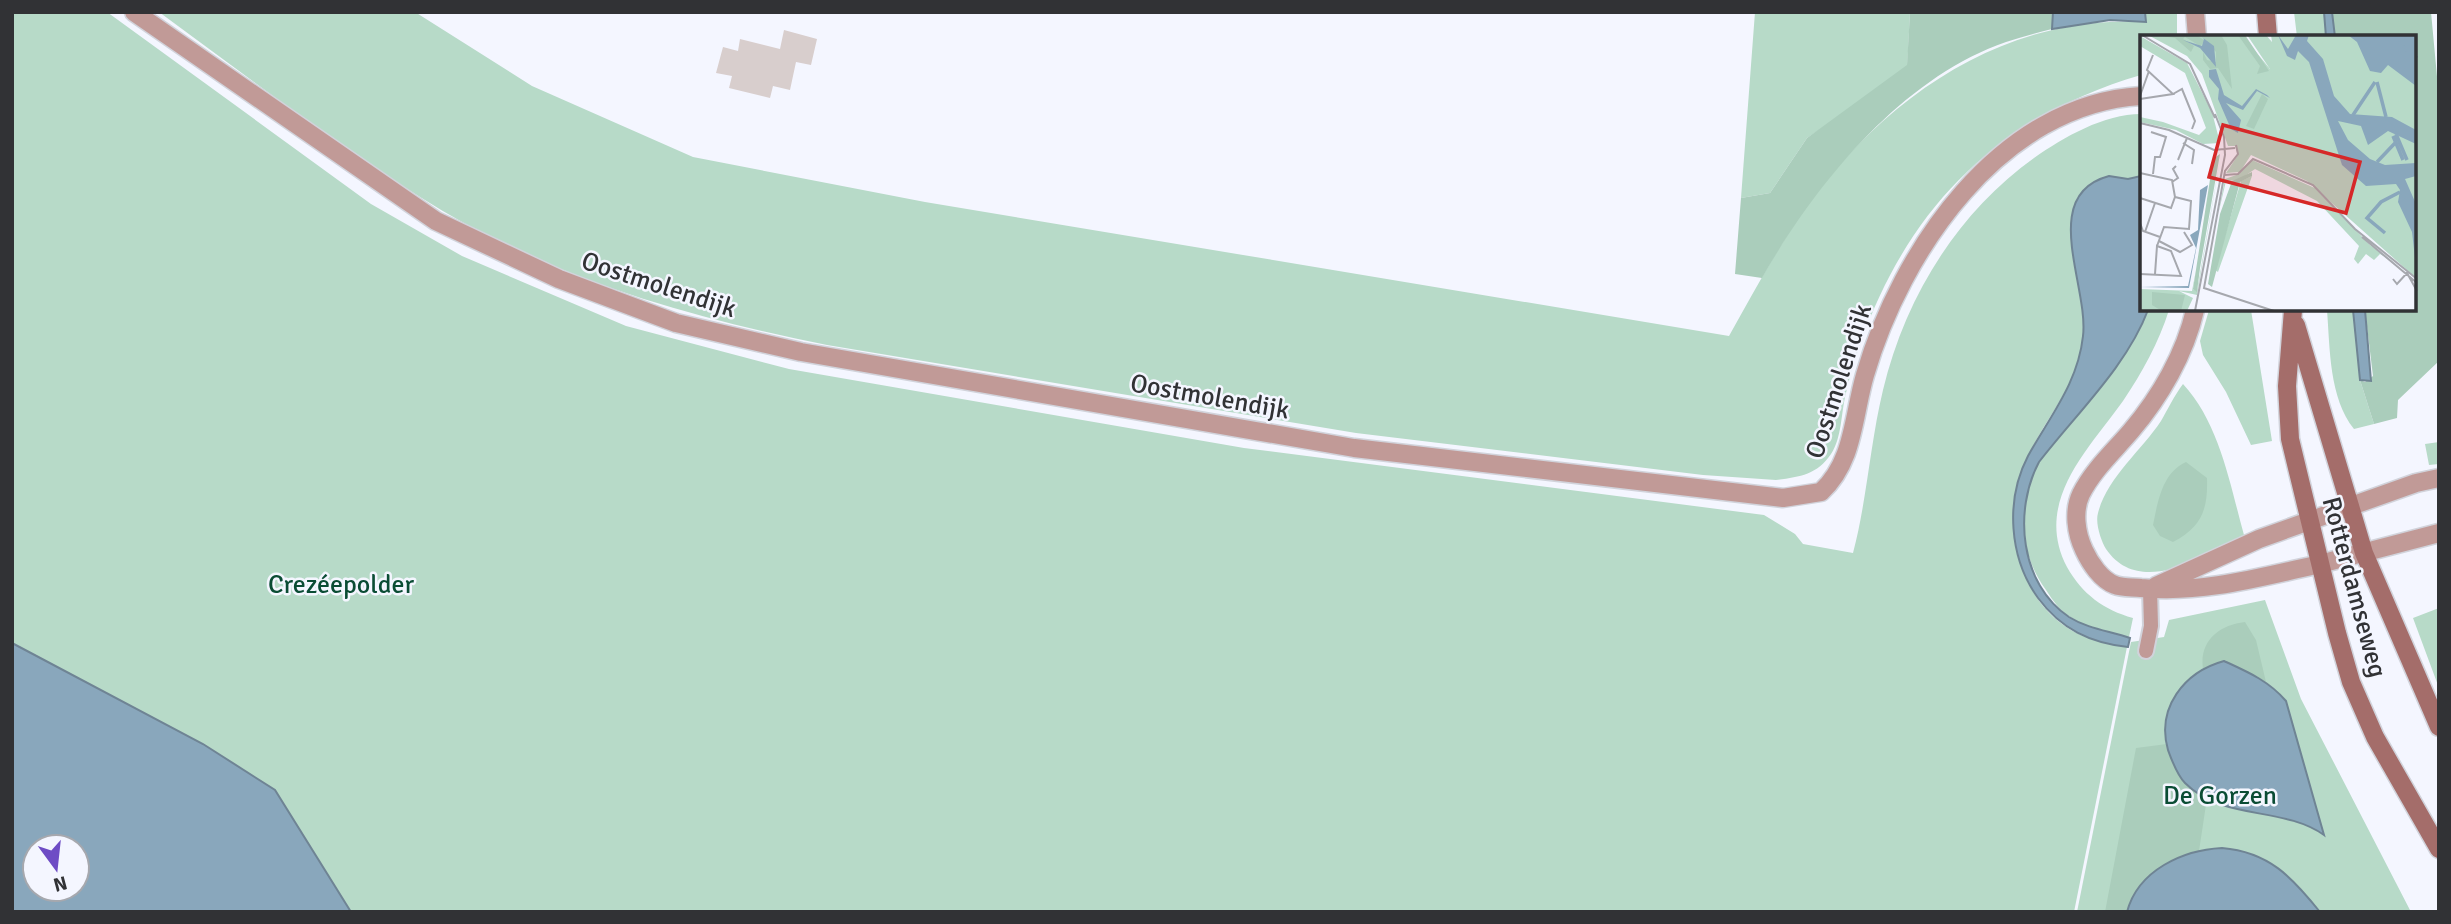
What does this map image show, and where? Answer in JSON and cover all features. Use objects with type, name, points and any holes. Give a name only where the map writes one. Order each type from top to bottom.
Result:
[{"type":"main road","points":[[2266,12],[2268,35]]},
{"type":"main road","name":"Rotterdamseweg","points":[[2294,314],[2364,553],[2439,727]]},
{"type":"main road","name":"Rotterdamseweg","points":[[2294,314],[2287,386],[2290,439],[2351,682],[2375,737],[2439,849]]},
{"type":"street","name":"Oostmolendijk","points":[[134,12],[436,221],[559,279],[676,323],[801,352],[1354,448],[1783,498],[1821,492],[1844,464],[1865,375],[1885,314],[1910,264],[1939,221],[1978,176],[2026,137],[2077,109],[2140,96]]},
{"type":"street","points":[[2195,12],[2197,35]]},
{"type":"street","points":[[2194,312],[2182,353],[2136,424],[2081,495],[2076,518],[2080,542],[2100,575],[2115,585],[2186,589],[2240,582],[2439,533]]},
{"type":"street","points":[[2150,589],[2259,539],[2439,478]]},
{"type":"lane","points":[[2146,651],[2151,626],[2150,589]]},
{"type":"green space","name":"Crezéepolder","points":[[12,12],[107,12],[371,204],[462,256],[626,326],[789,369],[1244,448],[1764,515],[1795,534],[1803,544],[1853,553],[1883,390],[1905,323],[1938,260],[1958,231],[1981,205],[2006,180],[2034,158],[2058,142],[2099,122],[2140,114],[2140,176],[2128,179],[2109,176],[2077,198],[2071,243],[2083,306],[2083,340],[2079,359],[2066,390],[2027,459],[2019,482],[2014,530],[2025,576],[2036,597],[2052,615],[2071,630],[2091,639],[2127,647],[2074,912],[12,912]]},
{"type":"green space","points":[[159,12],[415,12],[532,86],[693,157],[925,202],[1729,336],[1779,249],[1812,199],[1843,161],[1878,125],[1916,94],[1957,68],[2000,47],[2046,31],[2095,23],[2145,22],[2145,12],[2177,12],[2177,35],[2140,35],[2140,75],[2091,93],[2045,115],[2004,141],[1967,172],[1934,208],[1906,248],[1881,293],[1849,380],[1835,448],[1826,461],[1814,471],[1776,480],[1703,475],[1356,433],[827,345],[721,321],[616,290],[565,271],[467,225],[353,153]]},
{"type":"green space","points":[[1755,12],[1910,12],[1907,71],[1807,138],[1770,193],[1741,198]]},
{"type":"green space","points":[[1910,12],[2053,12],[2052,29],[2006,42],[1968,59],[1931,81],[1864,139],[1835,172],[1783,243],[1762,278],[1735,274],[1741,198],[1770,193],[1807,138],[1907,65]]},
{"type":"green space","points":[[2294,12],[2324,12],[2326,35],[2297,35]]},
{"type":"green space","points":[[2332,12],[2431,12],[2439,98],[2439,361],[2398,400],[2397,418],[2374,424],[2360,380],[2365,382],[2373,376],[2365,312],[2416,312],[2416,35],[2335,35]]},
{"type":"green space","points":[[2147,312],[2168,312],[2137,379],[2069,478],[2056,521],[2058,543],[2073,577],[2095,600],[2133,618],[2129,637],[2085,625],[2057,606],[2030,560],[2024,510],[2039,462],[2114,370],[2139,331]]},
{"type":"green space","points":[[2208,312],[2251,312],[2272,441],[2251,445],[2226,392],[2203,355],[2200,341]]},
{"type":"green space","points":[[2327,312],[2353,312],[2360,380],[2374,424],[2354,429],[2346,417],[2335,388]]},
{"type":"green space","points":[[2183,384],[2196,400],[2215,436],[2244,535],[2237,543],[2169,570],[2134,570],[2119,563],[2106,549],[2099,532],[2098,513],[2109,488],[2161,421]]},
{"type":"green space","points":[[2439,442],[2439,464],[2429,465],[2425,444]]},
{"type":"green space","points":[[2186,462],[2207,478],[2206,499],[2197,523],[2173,542],[2160,536],[2153,525],[2166,480]]},
{"type":"green space","name":"De Gorzen","points":[[2265,600],[2301,699],[2411,912],[2077,912],[2131,642],[2164,637],[2169,620]]},
{"type":"green space","points":[[2439,608],[2439,688],[2413,618]]},
{"type":"green space","points":[[2245,622],[2256,640],[2266,682],[2255,675],[2210,665],[2203,669],[2204,650],[2213,636],[2227,627]]},
{"type":"green space","points":[[2167,744],[2182,775],[2193,788],[2207,798],[2199,851],[2181,856],[2129,903],[2127,912],[2105,912],[2136,748]]},
{"type":"water","points":[[2053,12],[2145,12],[2146,22],[2110,20],[2052,29]]},
{"type":"water","points":[[2324,12],[2332,12],[2335,35],[2326,35]]},
{"type":"water","points":[[2109,176],[2128,179],[2140,176],[2140,312],[2147,312],[2139,331],[2114,370],[2039,462],[2031,481],[2024,524],[2031,566],[2040,586],[2053,603],[2076,621],[2130,638],[2128,647],[2101,642],[2077,633],[2047,609],[2028,582],[2021,565],[2014,528],[2013,510],[2021,473],[2069,384],[2080,353],[2083,316],[2071,222],[2076,202],[2088,186]]},
{"type":"water","points":[[2353,312],[2365,312],[2371,381],[2360,380]]},
{"type":"water","points":[[12,643],[203,744],[275,790],[351,912],[12,912]]},
{"type":"water","points":[[2224,661],[2265,682],[2286,701],[2324,835],[2290,820],[2217,803],[2200,795],[2185,783],[2177,772],[2165,735],[2170,706],[2186,683],[2210,666]]},
{"type":"water","points":[[2222,848],[2253,855],[2278,868],[2320,912],[2127,912],[2141,885],[2164,865],[2192,853]]},
{"type":"building","points":[[784,30],[817,39],[811,65],[796,62],[790,90],[773,86],[770,98],[729,88],[732,76],[716,73],[723,47],[738,51],[740,39],[780,49]]}]
